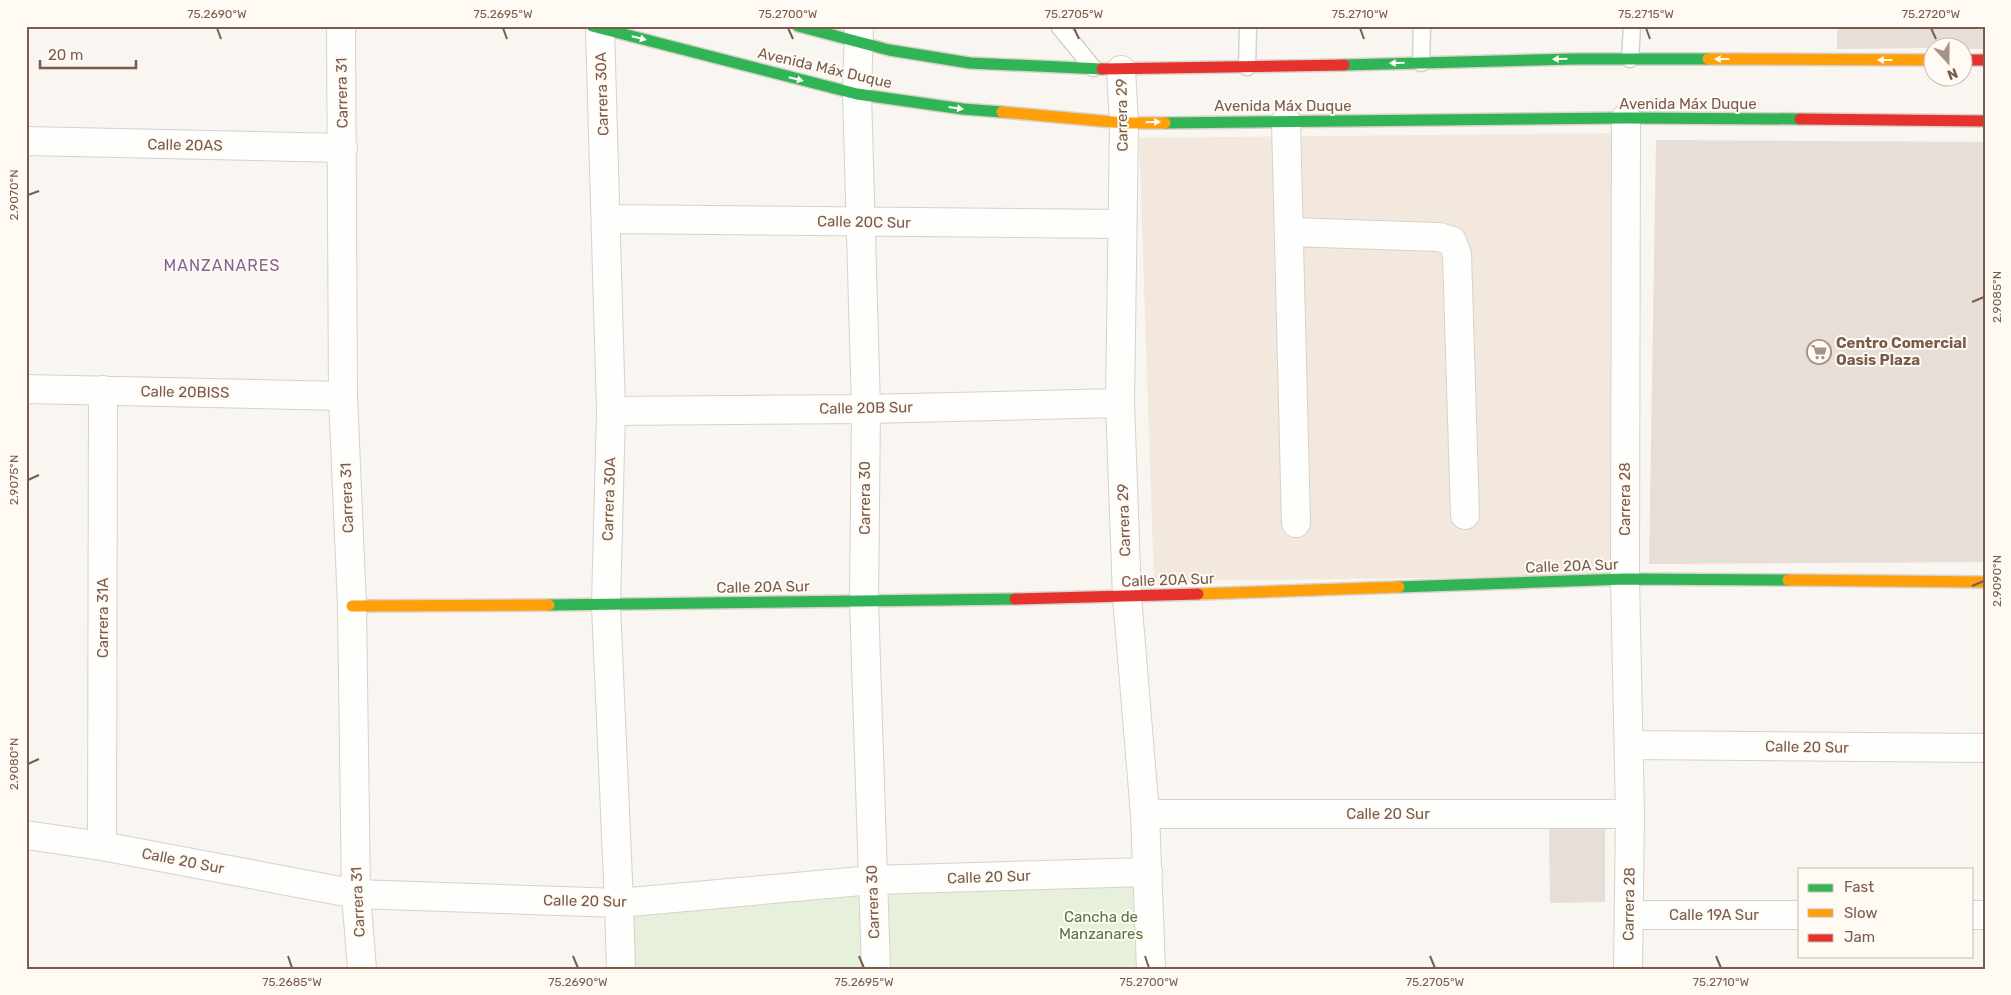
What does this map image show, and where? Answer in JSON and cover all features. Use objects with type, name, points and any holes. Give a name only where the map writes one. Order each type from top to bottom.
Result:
[{"type":"main road","points":[[798,26],[859,34],[889,50],[970,63],[1121,70],[1630,58],[1924,60]]},
{"type":"main road","name":"Avenida Máx Duque","points":[[596,27],[857,94],[963,109],[1124,122],[1626,118],[1985,121]]},
{"type":"main road","name":"Calle 20A Sur","points":[[352,606],[606,605],[1127,596],[1625,579],[1985,582]]},
{"type":"street","name":"Carrera 31","points":[[341,26],[343,396],[352,606],[356,894],[362,969]]},
{"type":"street","name":"Carrera 30A","points":[[596,27],[607,219],[611,411],[606,605],[619,903],[620,969]]},
{"type":"street","name":"Carrera 30","points":[[859,34],[857,94],[866,409],[864,601],[876,969]]},
{"type":"street","name":"Carrera 29","points":[[1121,70],[1124,122],[1121,224],[1120,402],[1127,596],[1145,814],[1151,969]]},
{"type":"street","name":"Carrera 28","points":[[1626,118],[1625,579],[1630,745],[1628,969]]},
{"type":"street","points":[[1286,121],[1296,523]]},
{"type":"street","name":"Calle 20AS","points":[[26,141],[343,148]]},
{"type":"street","name":"Calle 20C Sur","points":[[607,219],[1121,224]]},
{"type":"street","points":[[1289,232],[1439,237],[1452,241],[1457,254],[1465,515]]},
{"type":"street","name":"Calle 20BISS","points":[[26,389],[343,396]]},
{"type":"street","name":"Carrera 31A","points":[[102,846],[103,390]]},
{"type":"street","name":"Calle 20B Sur","points":[[611,411],[866,409],[1120,402]]},
{"type":"street","name":"Calle 20 Sur","points":[[1630,745],[1985,748]]},
{"type":"street","name":"Calle 20 Sur","points":[[1145,814],[1630,814]]},
{"type":"street","name":"Calle 20 Sur","points":[[26,835],[102,846],[356,894],[619,903],[872,880],[1148,872]]},
{"type":"street","name":"Calle 19A Sur","points":[[1629,915],[1798,915]]},
{"type":"lane","points":[[1059,26],[1093,68]]},
{"type":"lane","points":[[1247,67],[1248,26]]},
{"type":"lane","points":[[1421,63],[1422,26]]},
{"type":"lane","points":[[1630,58],[1632,26]]},
{"type":"shaded area","points":[[1613,133],[1617,576],[1154,581],[1139,138]]},
{"type":"green space","name":"Cancha de Manzanares","points":[[1142,882],[1145,969],[885,969],[881,891]]},
{"type":"green space","points":[[867,890],[870,969],[626,969],[625,911]]},
{"type":"building","points":[[1837,26],[1985,26],[1985,49],[1974,49],[1974,38],[1924,38],[1924,48],[1837,49]]},
{"type":"building","name":"Centro Comercial Oasis Plaza","points":[[1656,140],[1985,142],[1985,562],[1649,564]]},
{"type":"building","points":[[1605,826],[1605,902],[1550,903],[1549,827]]},
{"type":"traffic: fast","points":[[592,26],[857,94],[963,109],[1002,112]]},
{"type":"traffic: fast","points":[[798,26],[889,50],[970,63],[1102,69]]},
{"type":"traffic: fast","points":[[1344,65],[1573,59],[1708,59]]},
{"type":"traffic: fast","points":[[1165,123],[1626,118],[1800,119]]},
{"type":"traffic: fast","points":[[1399,587],[1625,579],[1788,580]]},
{"type":"traffic: fast","points":[[549,605],[1015,599]]},
{"type":"traffic: slow","points":[[1708,59],[1924,60]]},
{"type":"traffic: slow","points":[[1002,112],[1124,123],[1165,123]]},
{"type":"traffic: slow","points":[[1788,580],[1985,582]]},
{"type":"traffic: slow","points":[[1198,594],[1399,587]]},
{"type":"traffic: slow","points":[[352,606],[549,605]]},
{"type":"traffic: jam","points":[[1974,60],[1985,60]]},
{"type":"traffic: jam","points":[[1102,69],[1344,65]]},
{"type":"traffic: jam","points":[[1800,119],[1985,121]]},
{"type":"traffic: jam","points":[[1015,599],[1198,594]]},
{"type":"place","name":"Centro Comercial Oasis Plaza","points":[[1819,352]]},
{"type":"district","name":"MANZANARES","points":[[222,265]]}]
